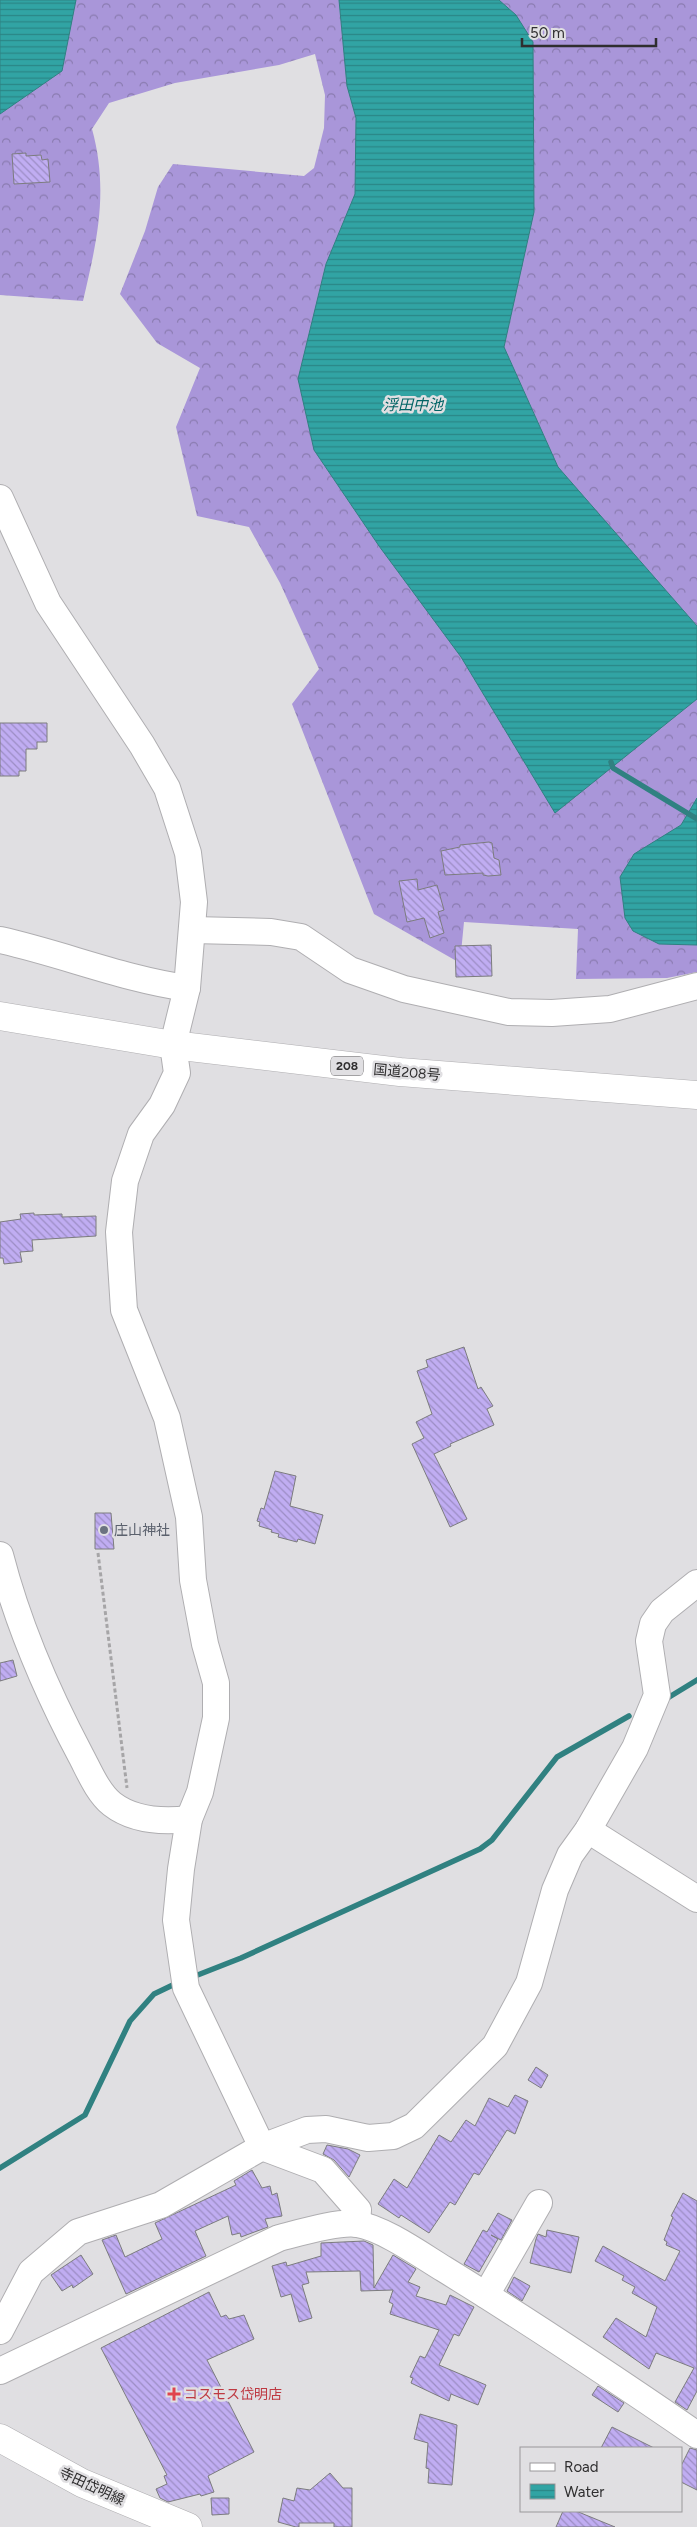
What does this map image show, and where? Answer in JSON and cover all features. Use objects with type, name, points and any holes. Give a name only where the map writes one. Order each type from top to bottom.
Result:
[{"type":"main road","name":"国道208号","points":[[0,1016],[174,1045],[400,1072],[697,1095]]},
{"type":"main road","name":"寺田岱明線","points":[[0,2438],[82,2483],[188,2527]]},
{"type":"street","points":[[0,498],[48,603],[142,745],[167,788],[188,853],[194,902],[187,988],[174,1045],[177,1073],[162,1105],[141,1134],[125,1181],[119,1232],[124,1310],[167,1418],[190,1517],[193,1580],[205,1644],[216,1683],[216,1718],[200,1792],[189,1819],[176,1920],[184,1979],[262,2148],[323,2170],[358,2210],[357,2224]]},
{"type":"street","points":[[192,930],[271,932],[302,936],[350,970],[404,989],[509,1012],[552,1014],[610,1009],[697,986]]},
{"type":"street","points":[[0,940],[52,952],[121,975],[187,988]]},
{"type":"street","points":[[0,1555],[12,1600],[33,1654],[68,1731],[100,1789],[111,1804],[131,1815],[166,1822],[189,1819]]},
{"type":"street","points":[[0,2331],[31,2272],[78,2232],[161,2205],[262,2148],[306,2130],[326,2128],[368,2138],[393,2136],[414,2126],[495,2046],[524,1991],[555,1890],[570,1855],[588,1830],[635,1748],[657,1695],[649,1641],[653,1624],[662,1611],[697,1583]]},
{"type":"street","points":[[588,1830],[697,1899]]},
{"type":"street","points":[[486,2295],[539,2203]]},
{"type":"street","points":[[0,2371],[279,2238],[319,2228],[357,2224],[392,2238],[486,2295],[552,2336],[697,2435]]},
{"type":"path","points":[[98,1553],[131,1815]]},
{"type":"green space","points":[[0,0],[697,0],[697,972],[667,978],[576,979],[578,929],[464,922],[460,963],[374,914],[292,704],[319,669],[280,583],[249,527],[197,516],[176,427],[200,368],[157,343],[120,294],[145,231],[158,187],[173,164],[304,176],[314,168],[324,128],[325,95],[315,54],[279,65],[175,83],[109,103],[92,129],[100,174],[99,216],[93,258],[83,301],[0,295]]},
{"type":"water","points":[[0,0],[76,0],[62,71],[0,114]]},
{"type":"water","name":"浮田中池","points":[[339,0],[499,0],[516,15],[533,42],[534,212],[504,347],[558,467],[697,626],[697,699],[555,813],[461,657],[379,546],[314,450],[298,379],[326,264],[355,194],[356,118],[347,86]]},
{"type":"water","points":[[697,798],[697,945],[659,944],[633,931],[625,918],[620,877],[634,854],[681,825]]},
{"type":"building","points":[[26,153],[26,156],[41,155],[42,160],[48,159],[50,182],[14,184],[12,154]]},
{"type":"building","points":[[0,723],[47,723],[47,742],[37,742],[37,749],[26,749],[26,771],[19,771],[19,776],[0,776]]},
{"type":"building","points":[[492,843],[494,858],[499,860],[501,875],[488,876],[483,875],[483,873],[445,875],[441,851],[460,847],[460,845]]},
{"type":"building","points":[[417,879],[418,890],[437,885],[444,910],[438,912],[444,933],[430,938],[424,918],[407,922],[399,881]]},
{"type":"building","points":[[491,945],[492,976],[456,977],[455,946]]},
{"type":"building","points":[[34,1213],[34,1215],[62,1214],[62,1217],[96,1216],[96,1236],[32,1240],[33,1251],[20,1252],[22,1262],[4,1264],[3,1258],[0,1258],[0,1222],[21,1219],[20,1214]]},
{"type":"building","points":[[464,1347],[478,1389],[481,1387],[493,1406],[487,1409],[494,1425],[450,1444],[451,1446],[434,1454],[467,1519],[450,1527],[412,1444],[424,1438],[416,1422],[432,1414],[417,1371],[428,1367],[426,1360]]},
{"type":"building","points":[[275,1471],[296,1476],[290,1506],[323,1515],[315,1544],[298,1539],[297,1542],[278,1537],[279,1534],[259,1526],[260,1522],[257,1521],[261,1508],[264,1509]]},
{"type":"building","name":"庄山神社","points":[[95,1513],[111,1513],[114,1549],[95,1549]]},
{"type":"building","points":[[13,1660],[17,1676],[0,1681],[0,1663]]},
{"type":"building","points":[[536,2067],[548,2075],[541,2088],[528,2080]]},
{"type":"building","points":[[515,2095],[528,2101],[515,2134],[507,2130],[479,2175],[474,2173],[455,2205],[450,2202],[429,2233],[401,2215],[399,2218],[378,2204],[394,2179],[407,2188],[439,2135],[451,2142],[466,2120],[475,2126],[489,2098],[508,2107]]},
{"type":"building","points":[[327,2145],[348,2149],[360,2155],[349,2177],[334,2160],[323,2154]]},
{"type":"building","points":[[252,2170],[262,2188],[270,2186],[272,2195],[277,2193],[282,2216],[265,2219],[268,2227],[241,2237],[240,2233],[232,2235],[228,2216],[195,2231],[206,2256],[126,2294],[102,2240],[116,2235],[125,2257],[162,2239],[155,2223],[236,2185],[234,2181]]},
{"type":"building","points":[[683,2193],[697,2201],[697,2391],[687,2410],[675,2402],[694,2368],[656,2353],[649,2369],[603,2337],[616,2318],[646,2337],[657,2307],[632,2293],[635,2287],[622,2280],[624,2276],[595,2261],[603,2246],[665,2281],[680,2251],[666,2245],[667,2242],[664,2240],[673,2217],[671,2216]]},
{"type":"building","points":[[498,2213],[512,2220],[501,2240],[491,2235],[498,2239],[479,2272],[464,2264],[483,2230],[487,2232]]},
{"type":"building","points":[[547,2230],[579,2237],[571,2273],[530,2263],[538,2234],[546,2237]]},
{"type":"building","points":[[364,2241],[373,2245],[374,2288],[393,2255],[416,2269],[408,2282],[420,2287],[416,2296],[446,2305],[450,2295],[474,2307],[459,2336],[454,2334],[439,2365],[486,2385],[478,2405],[451,2394],[449,2401],[411,2383],[413,2378],[410,2377],[420,2356],[425,2358],[439,2330],[390,2314],[393,2304],[389,2302],[393,2290],[361,2291],[360,2271],[306,2272],[309,2283],[302,2285],[312,2318],[299,2322],[291,2294],[281,2297],[272,2266],[286,2262],[287,2266],[321,2256],[321,2243]]},
{"type":"building","points":[[81,2255],[93,2274],[73,2288],[72,2285],[62,2291],[51,2275]]},
{"type":"building","points":[[514,2277],[530,2286],[522,2301],[507,2291]]},
{"type":"building","name":"コスモス岱明店","points":[[209,2292],[221,2317],[226,2315],[229,2319],[244,2315],[254,2339],[207,2360],[254,2452],[208,2476],[214,2492],[168,2502],[160,2498],[156,2489],[167,2484],[164,2476],[167,2475],[101,2348]]},
{"type":"building","points":[[598,2386],[624,2403],[618,2412],[592,2395]]},
{"type":"building","points":[[420,2414],[457,2425],[452,2485],[428,2483],[429,2469],[426,2468],[428,2443],[414,2439]]},
{"type":"building","points":[[612,2427],[652,2447],[602,2447]]},
{"type":"building","points":[[690,2448],[697,2450],[697,2490],[682,2482],[682,2464]]},
{"type":"building","points":[[330,2473],[343,2488],[352,2488],[352,2527],[334,2527],[334,2523],[299,2523],[299,2527],[296,2527],[278,2522],[283,2498],[294,2501],[297,2488],[310,2490]]},
{"type":"building","points":[[211,2498],[229,2498],[229,2514],[212,2515]]},
{"type":"building","points":[[563,2512],[578,2512],[615,2527],[556,2527]]},
{"type":"waterway","points":[[611,762],[613,768],[697,819]]},
{"type":"waterway","points":[[666,1699],[697,1680]]},
{"type":"waterway","points":[[190,1978],[241,1958],[480,1849],[492,1840],[557,1757],[629,1716]]},
{"type":"waterway","points":[[0,2168],[85,2115],[130,2021],[154,1994],[179,1982]]},
{"type":"place","name":"庄山神社","points":[[104,1530]]},
{"type":"place","name":"コスモス岱明店","points":[[174,2394]]}]
